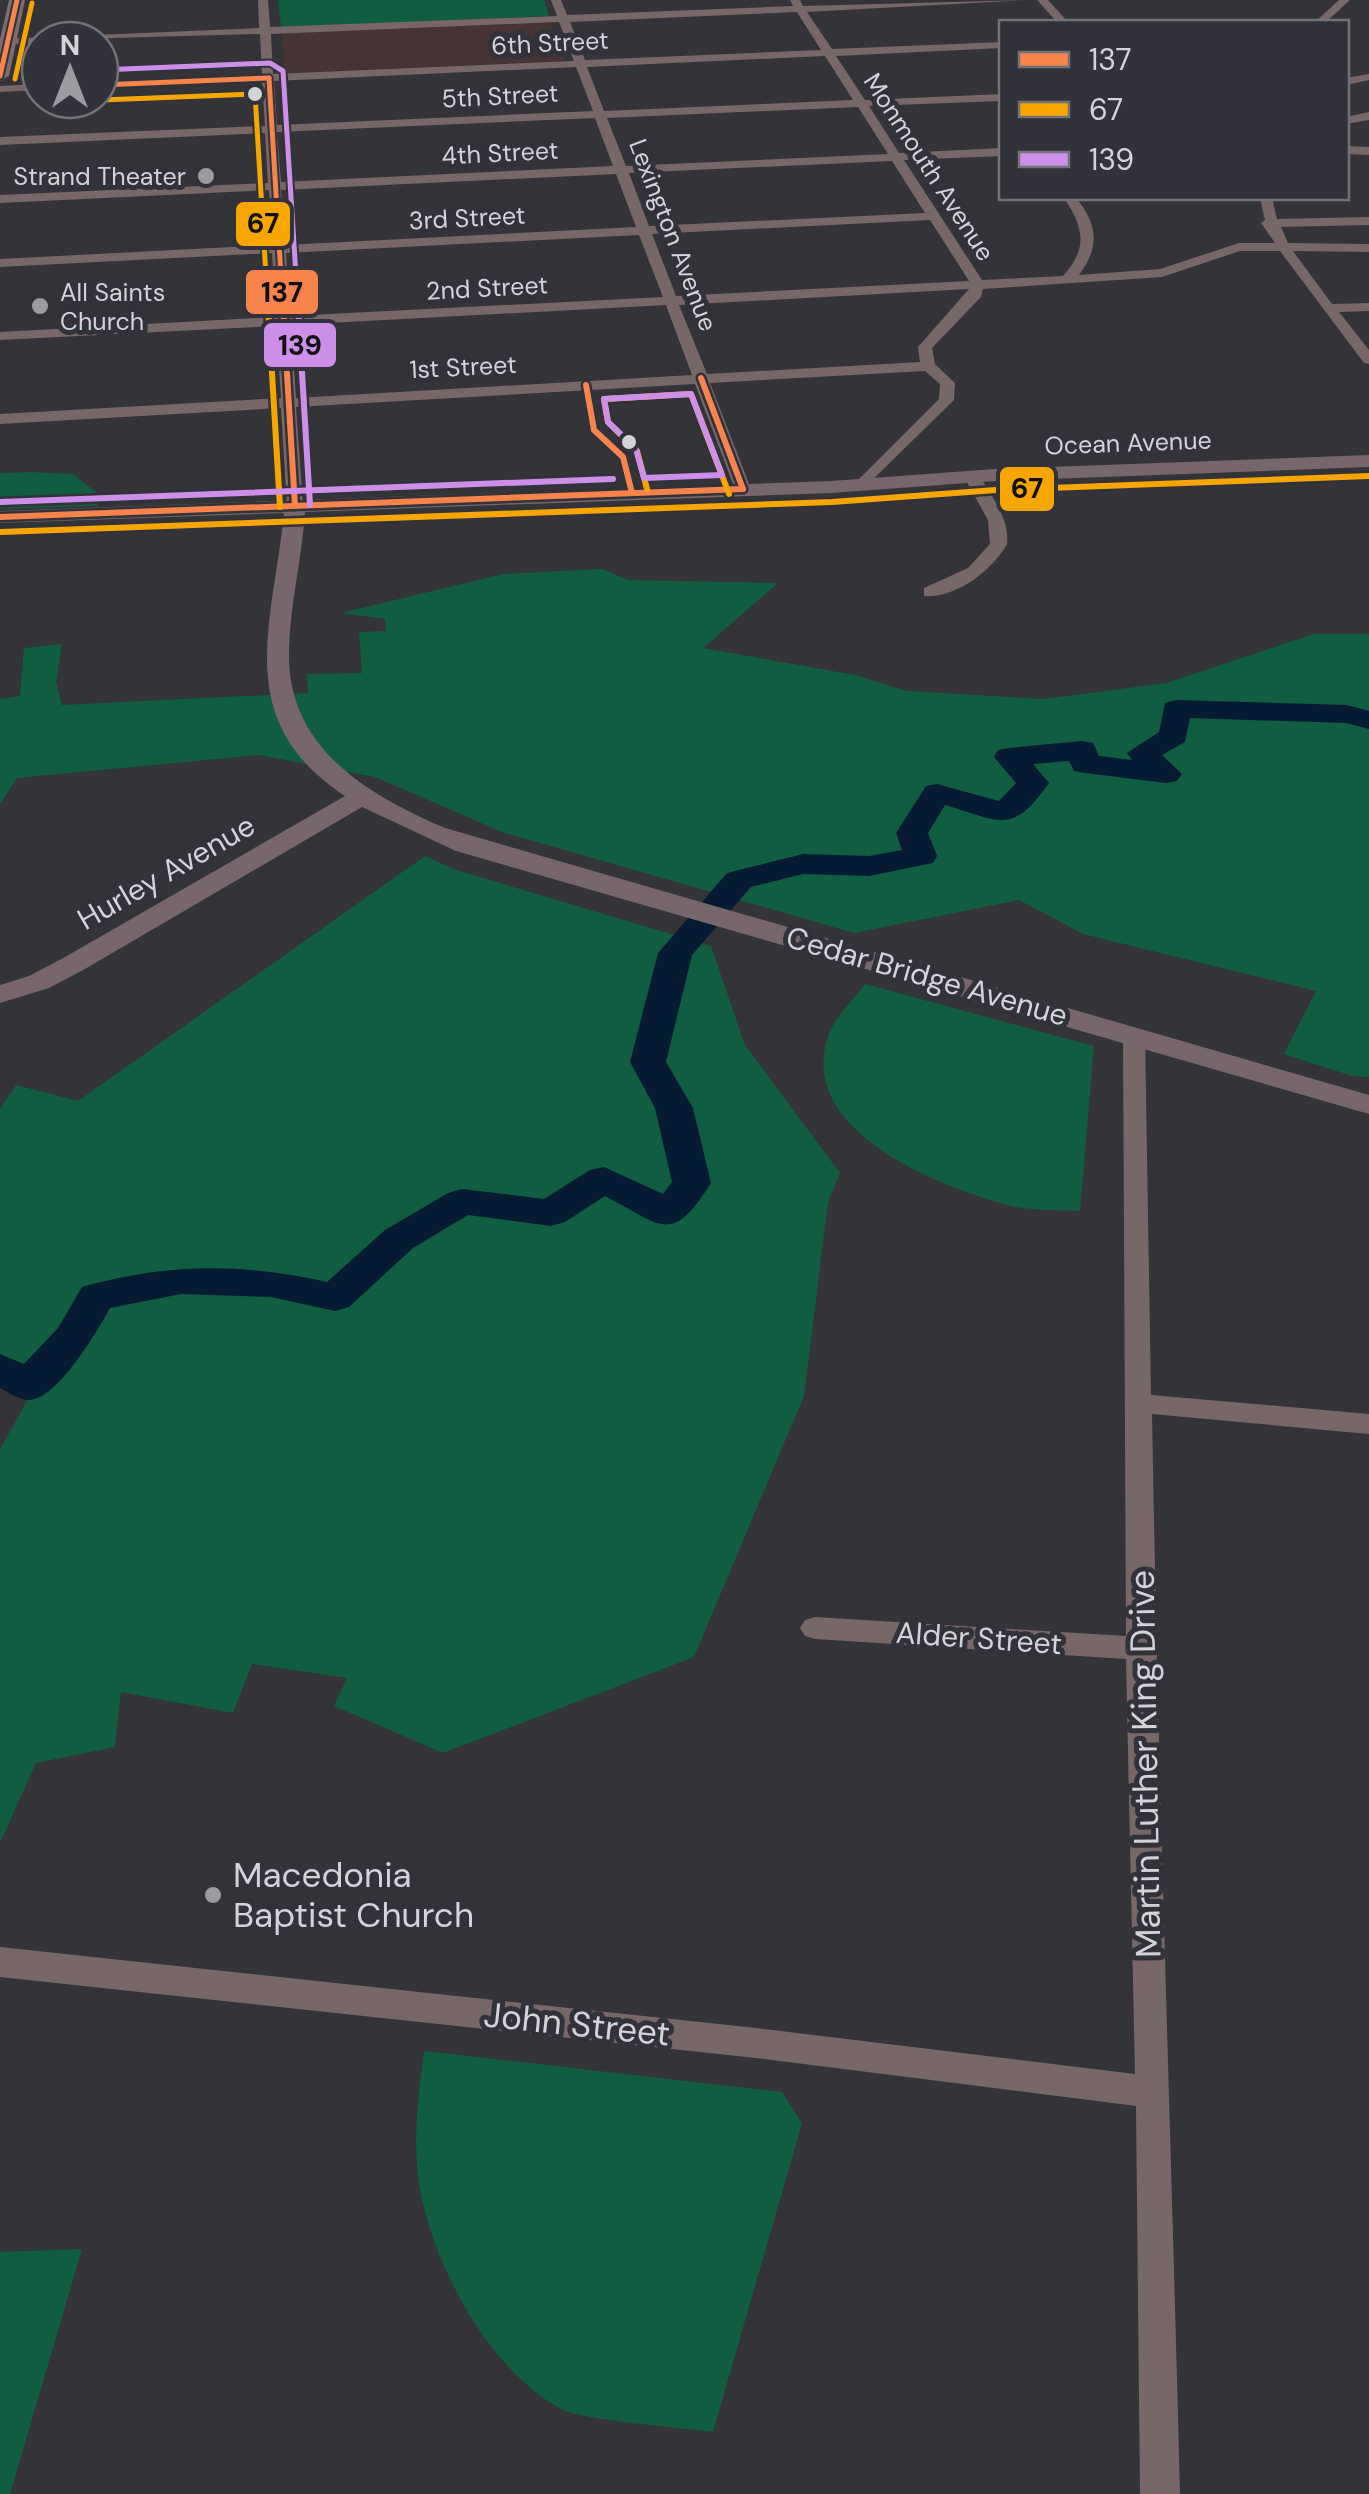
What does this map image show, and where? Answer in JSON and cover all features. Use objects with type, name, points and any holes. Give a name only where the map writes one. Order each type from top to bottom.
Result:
[{"type":"highway","points":[[0,76],[4,42],[16,0]]},
{"type":"main road","name":"Ocean Avenue","points":[[0,517],[1369,462]]},
{"type":"main road","name":"Cedar Bridge Avenue","points":[[296,506],[278,638],[280,696],[287,717],[309,750],[360,798],[442,837],[484,850],[1369,1105]]},
{"type":"main road","name":"Hurley Avenue","points":[[0,994],[38,982],[75,963],[360,798]]},
{"type":"street","points":[[264,0],[296,506]]},
{"type":"street","name":"Lexington Avenue","points":[[556,0],[743,489]]},
{"type":"street","points":[[120,37],[562,19],[798,4],[1021,0]]},
{"type":"street","points":[[1042,0],[1061,20]]},
{"type":"street","points":[[1322,20],[1345,0]]},
{"type":"street","name":"Monmouth Avenue","points":[[798,4],[976,284],[976,294],[930,338],[923,355],[928,366]]},
{"type":"street","name":"6th Street","points":[[120,84],[999,46]]},
{"type":"street","name":"5th Street","points":[[0,141],[999,97]]},
{"type":"street","name":"4th Street","points":[[0,199],[999,152]]},
{"type":"street","points":[[1068,280],[1081,265],[1090,239],[1087,220],[1072,200]]},
{"type":"street","points":[[1266,200],[1268,222],[1282,245],[1369,360]]},
{"type":"street","points":[[1336,222],[1338,212],[1369,212]]},
{"type":"street","name":"3rd Street","points":[[0,263],[936,216]]},
{"type":"street","points":[[1268,222],[1369,221]]},
{"type":"street","points":[[1068,280],[1162,273],[1220,250],[1282,245],[1369,248]]},
{"type":"street","name":"2nd Street","points":[[0,336],[1068,280]]},
{"type":"street","points":[[1330,308],[1369,308]]},
{"type":"street","points":[[862,485],[946,400],[948,383],[928,366]]},
{"type":"street","name":"1st Street","points":[[0,418],[928,366]]},
{"type":"street","points":[[930,592],[957,585],[971,576],[998,544],[1000,533],[972,477]]},
{"type":"street","name":"Martin Luther King Drive","points":[[1134,1035],[1144,1836],[1160,2494]]},
{"type":"street","points":[[1141,1404],[1369,1424]]},
{"type":"street","name":"Alder Street","points":[[815,1628],[1143,1648]]},
{"type":"street","name":"John Street","points":[[0,1962],[756,2043],[1153,2092]]},
{"type":"shaded area","points":[[551,23],[565,61],[285,73],[282,33]]},
{"type":"green space","points":[[278,0],[544,0],[549,16],[281,27]]},
{"type":"green space","points":[[0,473],[73,474],[101,496],[97,506],[0,509]]},
{"type":"green space","points":[[602,569],[628,580],[778,583],[703,648],[855,675],[907,691],[1043,699],[1166,683],[1314,634],[1369,634],[1369,1077],[1352,1076],[1284,1054],[1316,991],[1083,934],[1019,900],[854,933],[502,832],[375,777],[259,755],[17,778],[0,804],[0,699],[20,696],[24,648],[62,644],[56,682],[62,705],[308,693],[307,674],[362,673],[359,632],[386,631],[385,619],[341,613],[503,574]]},
{"type":"green space","points":[[425,856],[456,870],[711,946],[745,1045],[840,1173],[828,1202],[804,1396],[694,1657],[443,1753],[334,1706],[347,1678],[252,1664],[233,1713],[121,1692],[115,1747],[36,1763],[0,1843],[0,1449],[31,1394],[0,1383],[0,1109],[16,1085],[78,1101]]},
{"type":"green space","points":[[865,984],[1094,1046],[1080,1211],[1011,1206],[947,1185],[912,1169],[852,1126],[832,1099],[824,1068],[829,1034]]},
{"type":"green space","points":[[424,2051],[782,2092],[802,2123],[713,2432],[610,2420],[561,2409],[508,2367],[485,2338],[447,2274],[424,2206],[416,2143]]},
{"type":"green space","points":[[82,2249],[10,2494],[0,2494],[0,2252]]},
{"type":"waterway","points":[[0,1369],[29,1385],[73,1337],[96,1297],[181,1280],[271,1283],[335,1297],[399,1239],[462,1202],[551,1213],[604,1179],[669,1213],[692,1183],[674,1108],[648,1062],[675,953],[739,880],[803,864],[869,866],[921,856],[912,833],[937,793],[1005,813],[1033,783],[1009,757],[1082,750],[1085,764],[1166,774],[1142,753],[1174,736],[1176,709],[1347,714],[1369,720]]},
{"type":"transit line","name":"137","points":[[0,76],[17,0]]},
{"type":"transit line","name":"67","points":[[15,79],[32,3]]},
{"type":"transit line","name":"139","points":[[120,69],[270,63],[283,71],[310,505]]},
{"type":"transit line","name":"137","points":[[269,78],[295,506]]},
{"type":"transit line","name":"137","points":[[120,84],[269,78]]},
{"type":"transit line","name":"67","points":[[120,99],[255,94],[280,507]]},
{"type":"transit line","name":"137","points":[[701,378],[743,489]]},
{"type":"transit line","name":"137","points":[[586,385],[594,430],[623,457],[632,493]]},
{"type":"transit line","name":"67","points":[[647,489],[637,451],[608,422],[604,399],[691,394],[729,494]]},
{"type":"transit line","name":"139","points":[[691,394],[722,475],[644,478],[636,449],[608,422],[604,399],[691,394]]},
{"type":"transit line","name":"67","points":[[1,532],[832,502],[996,490],[1369,476]]},
{"type":"transit line","name":"139","points":[[0,502],[613,479]]},
{"type":"transit line","name":"137","points":[[0,517],[743,489]]},
{"type":"place","name":"Strand Theater","points":[[206,176]]},
{"type":"place","name":"All Saints Church","points":[[40,306]]},
{"type":"place","name":"Macedonia Baptist Church","points":[[213,1895]]}]
